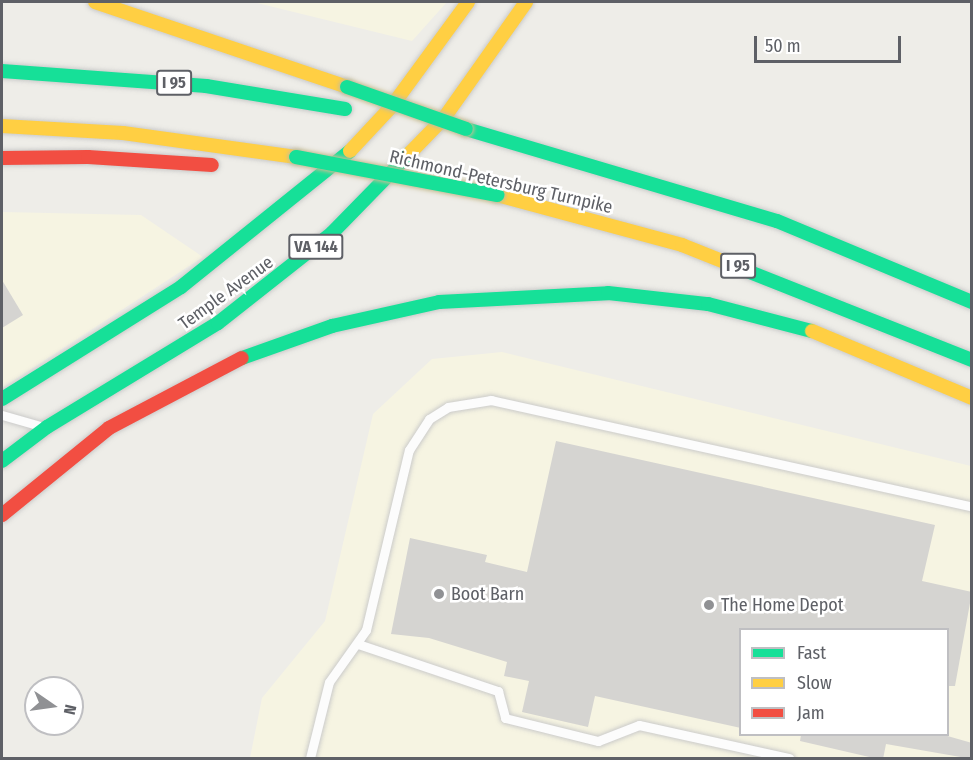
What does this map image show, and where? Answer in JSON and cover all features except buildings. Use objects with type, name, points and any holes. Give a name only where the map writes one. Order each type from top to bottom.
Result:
[{"type":"main road","points":[[95,2],[466,129]]},
{"type":"main road","name":"Temple Avenue","points":[[2,399],[181,287],[291,203],[348,153],[392,106],[468,2]]},
{"type":"main road","name":"Temple Avenue","points":[[2,461],[47,427],[218,323],[332,233],[444,118],[526,2]]},
{"type":"main road","name":"Richmond-Petersburg Turnpike","points":[[2,71],[206,86],[466,129],[547,151],[777,221],[972,302]]},
{"type":"main road","name":"Richmond-Petersburg Turnpike","points":[[2,126],[123,133],[296,157],[497,195],[682,245],[972,360]]},
{"type":"main road","points":[[2,158],[88,157],[227,166]]},
{"type":"main road","points":[[250,167],[404,176]]},
{"type":"main road","points":[[2,515],[109,428],[220,366],[277,344],[385,311],[449,300],[553,293],[608,293],[708,304],[803,327],[972,398]]},
{"type":"lane","points":[[310,759],[328,682],[339,661],[358,644],[366,630],[409,450],[429,419],[462,402],[491,400],[972,507]]},
{"type":"lane","points":[[2,415],[47,427]]},
{"type":"lane","points":[[358,644],[498,691],[505,718],[598,741],[639,725],[789,759]]},
{"type":"shaded area","points":[[253,2],[447,2],[412,41]]},
{"type":"shaded area","points":[[2,212],[141,215],[203,257],[2,388]]},
{"type":"shaded area","points":[[502,352],[971,466],[971,758],[250,758],[262,698],[325,621],[373,414],[432,359]]},
{"type":"traffic: fast","points":[[2,71],[206,86],[345,109]]},
{"type":"traffic: fast","points":[[347,87],[466,129]]},
{"type":"traffic: fast","points":[[466,129],[777,221],[972,302]]},
{"type":"traffic: fast","points":[[2,399],[181,287],[350,151]]},
{"type":"traffic: fast","points":[[2,461],[47,427],[218,323],[332,233],[410,153]]},
{"type":"traffic: fast","points":[[296,157],[497,195]]},
{"type":"traffic: fast","points":[[732,265],[972,360]]},
{"type":"traffic: fast","points":[[242,358],[332,326],[439,302],[608,293],[708,304],[812,331]]},
{"type":"traffic: slow","points":[[95,2],[347,87]]},
{"type":"traffic: slow","points":[[350,151],[392,106],[468,2]]},
{"type":"traffic: slow","points":[[410,153],[444,118],[526,2]]},
{"type":"traffic: slow","points":[[2,126],[123,133],[296,157]]},
{"type":"traffic: slow","points":[[497,195],[682,245],[732,265]]},
{"type":"traffic: slow","points":[[812,331],[972,398]]},
{"type":"traffic: jam","points":[[2,158],[88,157],[212,165]]},
{"type":"traffic: jam","points":[[2,515],[109,428],[242,358]]},
{"type":"place","name":"Boot Barn","points":[[439,594]]},
{"type":"place","name":"The Home Depot","points":[[709,605]]}]
